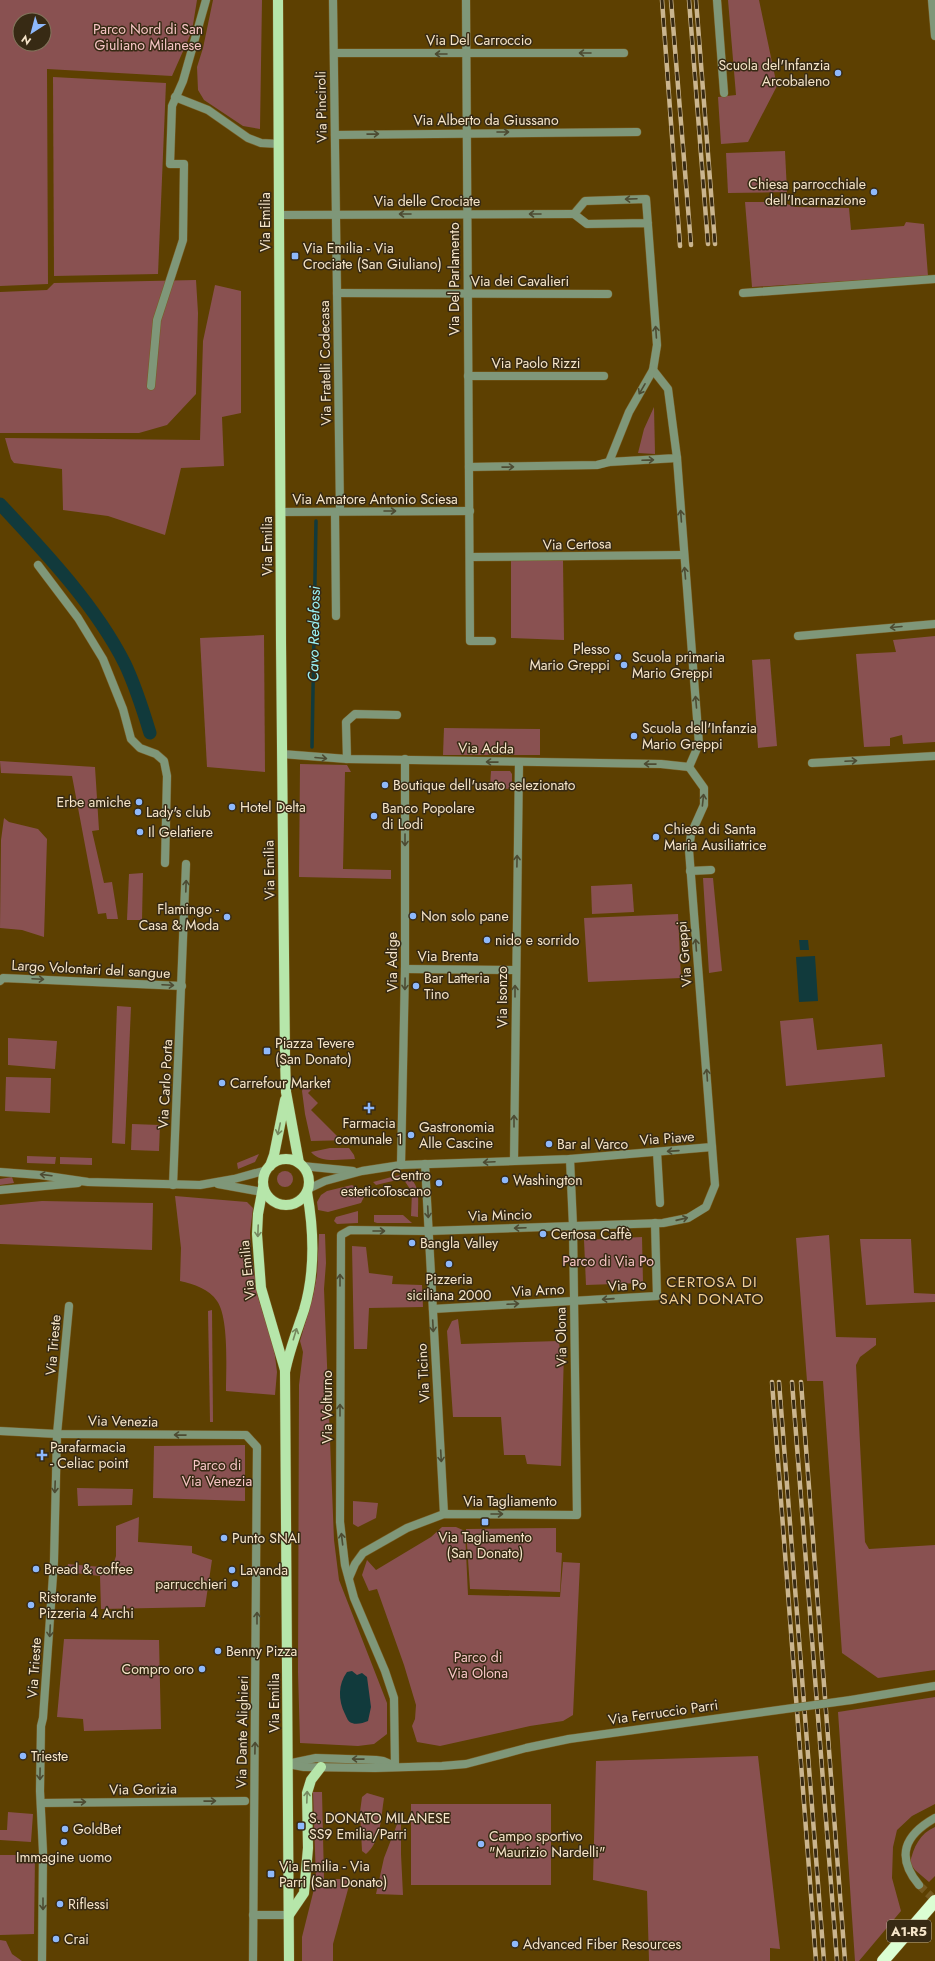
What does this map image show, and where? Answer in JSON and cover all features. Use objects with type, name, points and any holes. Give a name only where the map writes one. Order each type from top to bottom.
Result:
[{"type":"highway","name":"A1-R5","points":[[883,1961],[935,1901]]},
{"type":"main road","name":"Via Emilia","points":[[278,0],[282,754],[286,1092],[301,1165]]},
{"type":"main road","name":"Via Emilia","points":[[268,1168],[275,1151],[286,1092]]},
{"type":"main road","points":[[288,1159],[301,1165],[308,1175],[308,1190],[298,1202],[291,1205],[281,1205],[273,1202],[264,1192],[263,1180],[268,1168],[280,1160],[288,1159]]},
{"type":"main road","name":"Via Emilia","points":[[289,1961],[285,1372],[304,1311],[310,1278],[312,1234],[308,1190]]},
{"type":"main road","name":"Via Emilia","points":[[264,1192],[258,1214],[260,1288],[285,1372]]},
{"type":"main road","points":[[289,1915],[304,1894],[308,1848],[307,1793],[311,1780],[321,1767]]},
{"type":"street","points":[[151,386],[157,320],[183,240],[184,164],[170,164],[172,106],[183,81],[206,0]]},
{"type":"street","name":"Via Pinciroli","points":[[333,0],[335,214]]},
{"type":"street","name":"Via Del Parlamento","points":[[466,0],[467,294],[471,557],[470,641],[492,641]]},
{"type":"street","points":[[717,0],[724,93]]},
{"type":"street","points":[[932,0],[935,36]]},
{"type":"street","name":"Via Del Carroccio","points":[[334,53],[624,53]]},
{"type":"street","points":[[175,97],[208,110],[248,138],[260,143],[279,144]]},
{"type":"street","name":"Via Alberto da Giussano","points":[[334,135],[466,132],[637,132]]},
{"type":"street","points":[[609,462],[629,412],[653,370],[657,345],[648,223],[646,199],[585,200],[574,214],[587,224],[648,223]]},
{"type":"street","name":"Via Fratelli Codecasa","points":[[335,214],[337,293],[338,511],[336,616]]},
{"type":"street","name":"Via delle Crociate","points":[[279,215],[574,214]]},
{"type":"street","points":[[743,293],[935,280]]},
{"type":"street","name":"Via dei Cavalieri","points":[[337,293],[608,294]]},
{"type":"street","points":[[653,370],[668,389],[677,458],[683,554],[699,744],[689,767]]},
{"type":"street","name":"Via Paolo Rizzi","points":[[468,376],[604,376]]},
{"type":"street","points":[[469,468],[597,465],[609,462],[677,458]]},
{"type":"street","name":"Via Amatore Antonio Sciesa","points":[[281,512],[470,511]]},
{"type":"street","name":"Via Certosa","points":[[471,557],[683,554]]},
{"type":"street","points":[[38,565],[78,618],[103,659],[123,709],[131,738],[140,748],[161,758],[166,767],[165,863]]},
{"type":"street","points":[[798,636],[935,624]]},
{"type":"street","points":[[347,759],[346,722],[354,714],[397,715]]},
{"type":"street","name":"Via Adda","points":[[282,754],[347,759],[661,764],[689,767]]},
{"type":"street","points":[[812,763],[935,756]]},
{"type":"street","name":"Via Adige","points":[[401,1165],[405,969],[405,760]]},
{"type":"street","name":"Via Isonzo","points":[[514,1160],[515,970],[519,762]]},
{"type":"street","name":"Via Greppi","points":[[689,767],[704,788],[704,805],[691,834],[689,850],[712,1147]]},
{"type":"street","name":"Largo Volontari del sangue","points":[[0,981],[3,978],[182,986],[186,864]]},
{"type":"street","points":[[690,871],[712,870]]},
{"type":"street","name":"Via Brenta","points":[[405,969],[515,970]]},
{"type":"street","name":"Via Carlo Porta","points":[[173,1184],[182,986]]},
{"type":"street","points":[[573,1226],[655,1223],[688,1218],[706,1207],[715,1185],[712,1147]]},
{"type":"street","name":"Via Piave","points":[[308,1190],[325,1181],[362,1171],[401,1165],[570,1159],[712,1147]]},
{"type":"street","points":[[657,1152],[660,1203]]},
{"type":"street","name":"Via Olona","points":[[570,1159],[573,1226],[577,1515]]},
{"type":"street","name":"Via Ticino","points":[[425,1164],[444,1514]]},
{"type":"street","name":"Via Piave","points":[[301,1165],[325,1170],[362,1171]]},
{"type":"street","points":[[210,1184],[268,1168]]},
{"type":"street","points":[[0,1172],[40,1175],[85,1182]]},
{"type":"street","points":[[0,1190],[85,1182],[210,1184],[238,1186],[264,1192]]},
{"type":"street","name":"Via Po","points":[[573,1301],[657,1296],[655,1223]]},
{"type":"street","name":"Via Mincio","points":[[341,1235],[350,1230],[428,1231],[573,1226]]},
{"type":"street","name":"Via Volturno","points":[[341,1235],[340,1522],[345,1565],[354,1598],[385,1671],[394,1698],[395,1766]]},
{"type":"street","name":"Via Arno","points":[[433,1309],[573,1301]]},
{"type":"street","name":"Via Trieste","points":[[42,1961],[43,1852],[41,1803],[41,1726],[43,1718],[50,1634],[57,1434],[69,1306]]},
{"type":"street","name":"Via Venezia","points":[[0,1431],[57,1434],[246,1435]]},
{"type":"street","name":"Via Dante Alighieri","points":[[246,1435],[257,1447],[253,1915],[254,1961]]},
{"type":"street","points":[[348,1578],[355,1564],[363,1553],[407,1528],[444,1514]]},
{"type":"street","name":"Via Tagliamento","points":[[444,1514],[577,1515]]},
{"type":"street","name":"Via Ferruccio Parri","points":[[288,1764],[321,1767],[382,1768],[395,1766],[442,1766],[466,1764],[526,1748],[568,1739],[851,1700],[935,1686]]},
{"type":"street","name":"Via Ferruccio Parri","points":[[288,1764],[316,1758],[376,1760],[384,1761],[395,1766]]},
{"type":"street","points":[[254,1787],[245,1801],[254,1818]]},
{"type":"street","name":"Via Gorizia","points":[[41,1803],[245,1801]]},
{"type":"street","points":[[919,1885],[910,1874],[905,1864],[904,1854],[908,1844],[918,1829],[935,1818]]},
{"type":"street","points":[[253,1915],[289,1915]]},
{"type":"green space","name":"Parco Nord di San Giuliano Milanese","points":[[0,0],[197,0],[192,31],[172,76],[47,69],[48,284],[0,286]]},
{"type":"green space","points":[[213,0],[262,0],[260,129],[243,126],[204,100],[198,90],[197,67],[203,48]]},
{"type":"green space","points":[[728,0],[759,0],[777,86],[748,142],[721,144],[718,97],[736,95]]},
{"type":"green space","points":[[53,77],[166,83],[158,274],[54,276]]},
{"type":"green space","points":[[785,151],[787,192],[728,193],[726,153]]},
{"type":"green space","points":[[745,202],[782,202],[795,207],[849,208],[851,230],[904,226],[906,222],[924,224],[928,276],[752,287]]},
{"type":"green space","points":[[196,280],[198,313],[196,394],[167,425],[139,433],[0,433],[0,292],[47,290],[54,283]]},
{"type":"green space","points":[[215,285],[241,291],[241,413],[222,417],[224,466],[181,468],[165,535],[108,516],[63,510],[62,469],[14,463],[11,459],[5,438],[200,440],[203,341]]},
{"type":"green space","points":[[654,407],[655,454],[638,453],[644,429]]},
{"type":"green space","points":[[511,559],[563,560],[564,640],[511,638]]},
{"type":"green space","points":[[264,635],[265,772],[207,767],[200,638]]},
{"type":"green space","points":[[935,636],[935,742],[903,744],[902,735],[890,738],[890,746],[864,747],[856,654],[896,652],[893,640]]},
{"type":"green space","points":[[770,659],[777,746],[758,748],[752,660]]},
{"type":"green space","points":[[444,728],[540,729],[540,755],[443,755]]},
{"type":"green space","points":[[0,761],[95,767],[99,830],[92,831],[104,883],[112,882],[118,919],[107,919],[106,913],[98,914],[72,776],[1,773]]},
{"type":"green space","points":[[300,764],[347,765],[351,772],[345,772],[343,869],[391,870],[391,879],[299,877]]},
{"type":"green space","points":[[491,771],[510,771],[512,774],[512,789],[490,788]]},
{"type":"green space","points":[[4,818],[9,822],[38,829],[47,839],[44,937],[22,930],[0,928],[1,840]]},
{"type":"green space","points":[[143,873],[142,920],[127,920],[129,874]]},
{"type":"green space","points":[[703,878],[713,878],[722,971],[709,973]]},
{"type":"green space","points":[[632,884],[634,912],[592,914],[591,886]]},
{"type":"green space","points":[[678,914],[681,978],[588,982],[584,918]]},
{"type":"green space","points":[[117,1006],[131,1007],[125,1144],[112,1143]]},
{"type":"green space","points":[[813,1018],[817,1050],[882,1044],[885,1077],[786,1086],[780,1021]]},
{"type":"green space","points":[[8,1038],[57,1041],[55,1069],[8,1065]]},
{"type":"green space","points":[[6,1077],[51,1078],[50,1113],[5,1111]]},
{"type":"green space","points":[[315,1086],[308,1093],[318,1103],[311,1110],[340,1139],[342,1137],[346,1140],[350,1136],[353,1140],[311,1141],[302,1091],[303,1088]]},
{"type":"green space","points":[[132,1124],[160,1125],[159,1151],[131,1150]]},
{"type":"green space","points":[[330,1148],[349,1148],[355,1159],[326,1159],[315,1156],[311,1152]]},
{"type":"green space","points":[[259,1154],[255,1162],[238,1169],[237,1163]]},
{"type":"green space","points":[[27,1156],[56,1157],[55,1164],[27,1163]]},
{"type":"green space","points":[[60,1157],[92,1158],[92,1165],[60,1164]]},
{"type":"green space","points":[[282,1171],[288,1171],[293,1176],[291,1185],[288,1187],[282,1187],[277,1182],[277,1176]]},
{"type":"green space","points":[[399,1175],[412,1180],[415,1184],[418,1196],[418,1217],[411,1216],[412,1192],[404,1180],[397,1180],[376,1185],[373,1182]]},
{"type":"green space","points":[[12,1177],[14,1183],[0,1185],[0,1179]]},
{"type":"green space","points":[[352,1185],[360,1190],[364,1197],[361,1203],[328,1212],[318,1210],[317,1202],[321,1195],[327,1191]]},
{"type":"green space","points":[[175,1196],[247,1202],[253,1208],[250,1233],[251,1252],[258,1297],[274,1348],[277,1372],[275,1395],[226,1391],[226,1344],[221,1309],[217,1301],[210,1293],[196,1285],[180,1281],[181,1248]]},
{"type":"green space","points":[[42,1201],[153,1203],[152,1250],[0,1244],[0,1205]]},
{"type":"green space","points":[[358,1211],[358,1223],[337,1224],[334,1221],[336,1217]]},
{"type":"green space","points":[[374,1215],[403,1215],[412,1223],[377,1223],[374,1222]]},
{"type":"green space","points":[[319,1234],[325,1234],[326,1263],[324,1289],[334,1540],[339,1580],[387,1703],[387,1734],[374,1744],[358,1746],[300,1743],[298,1672],[299,1385],[303,1352],[300,1341],[313,1296],[317,1275]]},
{"type":"green space","points":[[829,1235],[836,1337],[876,1338],[876,1345],[860,1357],[856,1365],[865,1542],[869,1549],[935,1545],[935,1670],[878,1678],[842,1653],[823,1381],[807,1381],[796,1238]]},
{"type":"green space","name":"Parco di Via Po","points":[[642,1237],[643,1283],[586,1285],[584,1240]]},
{"type":"green space","points":[[860,1239],[911,1239],[914,1293],[935,1294],[935,1302],[866,1305]]},
{"type":"green space","points":[[352,1246],[366,1247],[369,1273],[393,1276],[392,1284],[422,1285],[423,1307],[369,1308],[367,1349],[354,1349]]},
{"type":"green space","points":[[212,1310],[213,1422],[210,1422],[208,1311]]},
{"type":"green space","points":[[458,1319],[461,1344],[559,1341],[560,1351],[564,1350],[561,1466],[527,1464],[525,1455],[504,1455],[501,1417],[453,1417],[447,1331],[452,1321]]},
{"type":"green space","name":"Parco di Via Venezia","points":[[245,1445],[245,1501],[153,1498],[154,1446]]},
{"type":"green space","points":[[77,1488],[133,1489],[132,1505],[78,1506]]},
{"type":"green space","points":[[353,1501],[378,1503],[376,1518],[358,1527],[353,1524]]},
{"type":"green space","points":[[139,1517],[138,1542],[192,1546],[192,1553],[212,1560],[205,1607],[101,1609],[100,1576],[67,1572],[68,1564],[112,1568],[116,1556],[116,1526]]},
{"type":"green space","name":"Parco di Via Olona","points":[[442,1527],[456,1527],[465,1531],[468,1595],[560,1597],[563,1562],[580,1563],[573,1715],[563,1721],[530,1726],[440,1746],[417,1742],[412,1726],[415,1719],[416,1705],[404,1665],[377,1589],[369,1591],[362,1575],[367,1560],[376,1570],[431,1537]]},
{"type":"green space","points":[[556,1528],[556,1552],[562,1553],[560,1592],[470,1589],[466,1529]]},
{"type":"green space","points":[[64,1639],[159,1640],[161,1729],[84,1731],[83,1719],[57,1717]]},
{"type":"green space","points":[[935,1697],[935,1804],[912,1816],[897,1830],[893,1847],[892,1878],[901,1911],[859,1961],[855,1961],[838,1712]]},
{"type":"green space","points":[[758,1756],[780,1949],[770,1948],[770,1961],[649,1961],[647,1891],[593,1880],[596,1761]]},
{"type":"green space","points":[[313,1792],[322,1792],[324,1879],[349,1879],[350,1882],[333,1944],[333,1961],[302,1961],[302,1937],[316,1881]]},
{"type":"green space","points":[[367,1793],[384,1798],[380,1829],[375,1843],[366,1854],[362,1851],[360,1812],[362,1797]]},
{"type":"green space","name":"Campo sportivo \"Maurizio Nardelli\"","points":[[411,1804],[551,1804],[551,1885],[411,1885]]},
{"type":"green space","points":[[8,1812],[33,1814],[31,1842],[0,1840],[0,1830],[7,1830]]},
{"type":"green space","points":[[401,1814],[403,1895],[376,1894],[384,1858]]},
{"type":"green space","points":[[935,1827],[935,1876],[929,1882],[915,1870],[910,1863],[915,1847],[921,1837]]},
{"type":"green space","points":[[0,1855],[35,1855],[34,1934],[0,1935]]},
{"type":"green space","points":[[0,1940],[6,1941],[12,1954],[22,1961],[0,1961]]},
{"type":"water","points":[[799,940],[808,940],[809,950],[800,950]]},
{"type":"water","points":[[815,956],[818,1001],[799,1002],[796,957]]},
{"type":"water","points":[[352,1671],[357,1675],[362,1673],[367,1677],[371,1707],[368,1721],[358,1724],[354,1724],[348,1720],[340,1698],[344,1677],[347,1672]]},
{"type":"waterway","points":[[0,504],[68,580],[84,600],[113,642],[129,672],[150,733]]},
{"type":"waterway","name":"Cavo Redefossi","points":[[312,747],[316,521]]},
{"type":"tunnel","points":[[919,1885],[935,1900]]},
{"type":"railway","points":[[662,0],[680,246]]},
{"type":"railway","points":[[671,0],[691,245]]},
{"type":"railway","points":[[689,0],[708,244]]},
{"type":"railway","points":[[696,0],[715,244]]},
{"type":"railway","points":[[772,1382],[816,1961]]},
{"type":"railway","points":[[779,1382],[824,1961]]},
{"type":"railway","points":[[792,1382],[837,1961]]},
{"type":"railway","points":[[801,1382],[845,1961]]},
{"type":"place","name":"Scuola del'Infanzia Arcobaleno","points":[[838,73]]},
{"type":"place","name":"Chiesa parrocchiale dell'Incarnazione","points":[[874,192]]},
{"type":"place","name":"Via Emilia - Via Crociate (San Giuliano)","points":[[295,256]]},
{"type":"place","name":"Plesso Mario Greppi","points":[[618,657]]},
{"type":"place","name":"Scuola primaria Mario Greppi","points":[[624,665]]},
{"type":"place","name":"Scuola dell'Infanzia Mario Greppi","points":[[634,736]]},
{"type":"place","name":"Boutique dell'usato selezionato","points":[[385,785]]},
{"type":"place","name":"Erbe amiche","points":[[139,802]]},
{"type":"place","name":"Hotel Delta","points":[[232,807]]},
{"type":"place","name":"Lady's club","points":[[138,812]]},
{"type":"place","name":"Banco Popolare di Lodi","points":[[374,816]]},
{"type":"place","name":"Il Gelatiere","points":[[140,832]]},
{"type":"place","name":"Chiesa di Santa Maria Ausiliatrice","points":[[656,837]]},
{"type":"place","name":"Non solo pane","points":[[413,916]]},
{"type":"place","name":"Flamingo - Casa & Moda","points":[[227,917]]},
{"type":"place","name":"nido e sorrido","points":[[487,940]]},
{"type":"place","name":"Bar Latteria Tino","points":[[416,986]]},
{"type":"place","name":"Piazza Tevere (San Donato)","points":[[267,1051]]},
{"type":"place","name":"Carrefour Market","points":[[222,1083]]},
{"type":"place","name":"Farmacia comunale 1","points":[[369,1108]]},
{"type":"place","name":"Gastronomia Alle Cascine","points":[[411,1135]]},
{"type":"place","name":"Bar al Varco","points":[[549,1144]]},
{"type":"place","name":"Washington","points":[[505,1180]]},
{"type":"place","name":"Centro esteticoToscano","points":[[439,1183]]},
{"type":"place","name":"Certosa Caffè","points":[[543,1234]]},
{"type":"place","name":"Bangla Valley","points":[[412,1243]]},
{"type":"place","name":"Pizzeria siciliana 2000","points":[[449,1264]]},
{"type":"place","name":"Parafarmacia - Celiac point","points":[[42,1455]]},
{"type":"place","name":"Via Tagliamento (San Donato)","points":[[485,1522]]},
{"type":"place","name":"Punto SNAI","points":[[224,1538]]},
{"type":"place","name":"Bread & coffee","points":[[36,1569]]},
{"type":"place","name":"Lavanda","points":[[232,1570]]},
{"type":"place","name":"parrucchieri","points":[[235,1584]]},
{"type":"place","name":"Ristorante Pizzeria 4 Archi","points":[[31,1605]]},
{"type":"place","name":"Benny Pizza","points":[[218,1651]]},
{"type":"place","name":"Compro oro","points":[[202,1669]]},
{"type":"place","name":"Trieste","points":[[23,1756]]},
{"type":"place","name":"S. DONATO MILANESE SS9 Emilia/Parri","points":[[301,1826]]},
{"type":"place","name":"GoldBet","points":[[65,1829]]},
{"type":"place","name":"Immagine uomo","points":[[64,1842]]},
{"type":"place","name":"Campo sportivo \"Maurizio Nardelli\"","points":[[481,1844]]},
{"type":"place","name":"Via Emilia - Via Parri (San Donato)","points":[[271,1874]]},
{"type":"place","name":"Riflessi","points":[[60,1904]]},
{"type":"place","name":"Crai","points":[[56,1939]]},
{"type":"place","name":"Advanced Fiber Resources","points":[[515,1944]]},
{"type":"district","name":"CERTOSA DI SAN DONATO","points":[[712,1290]]}]
